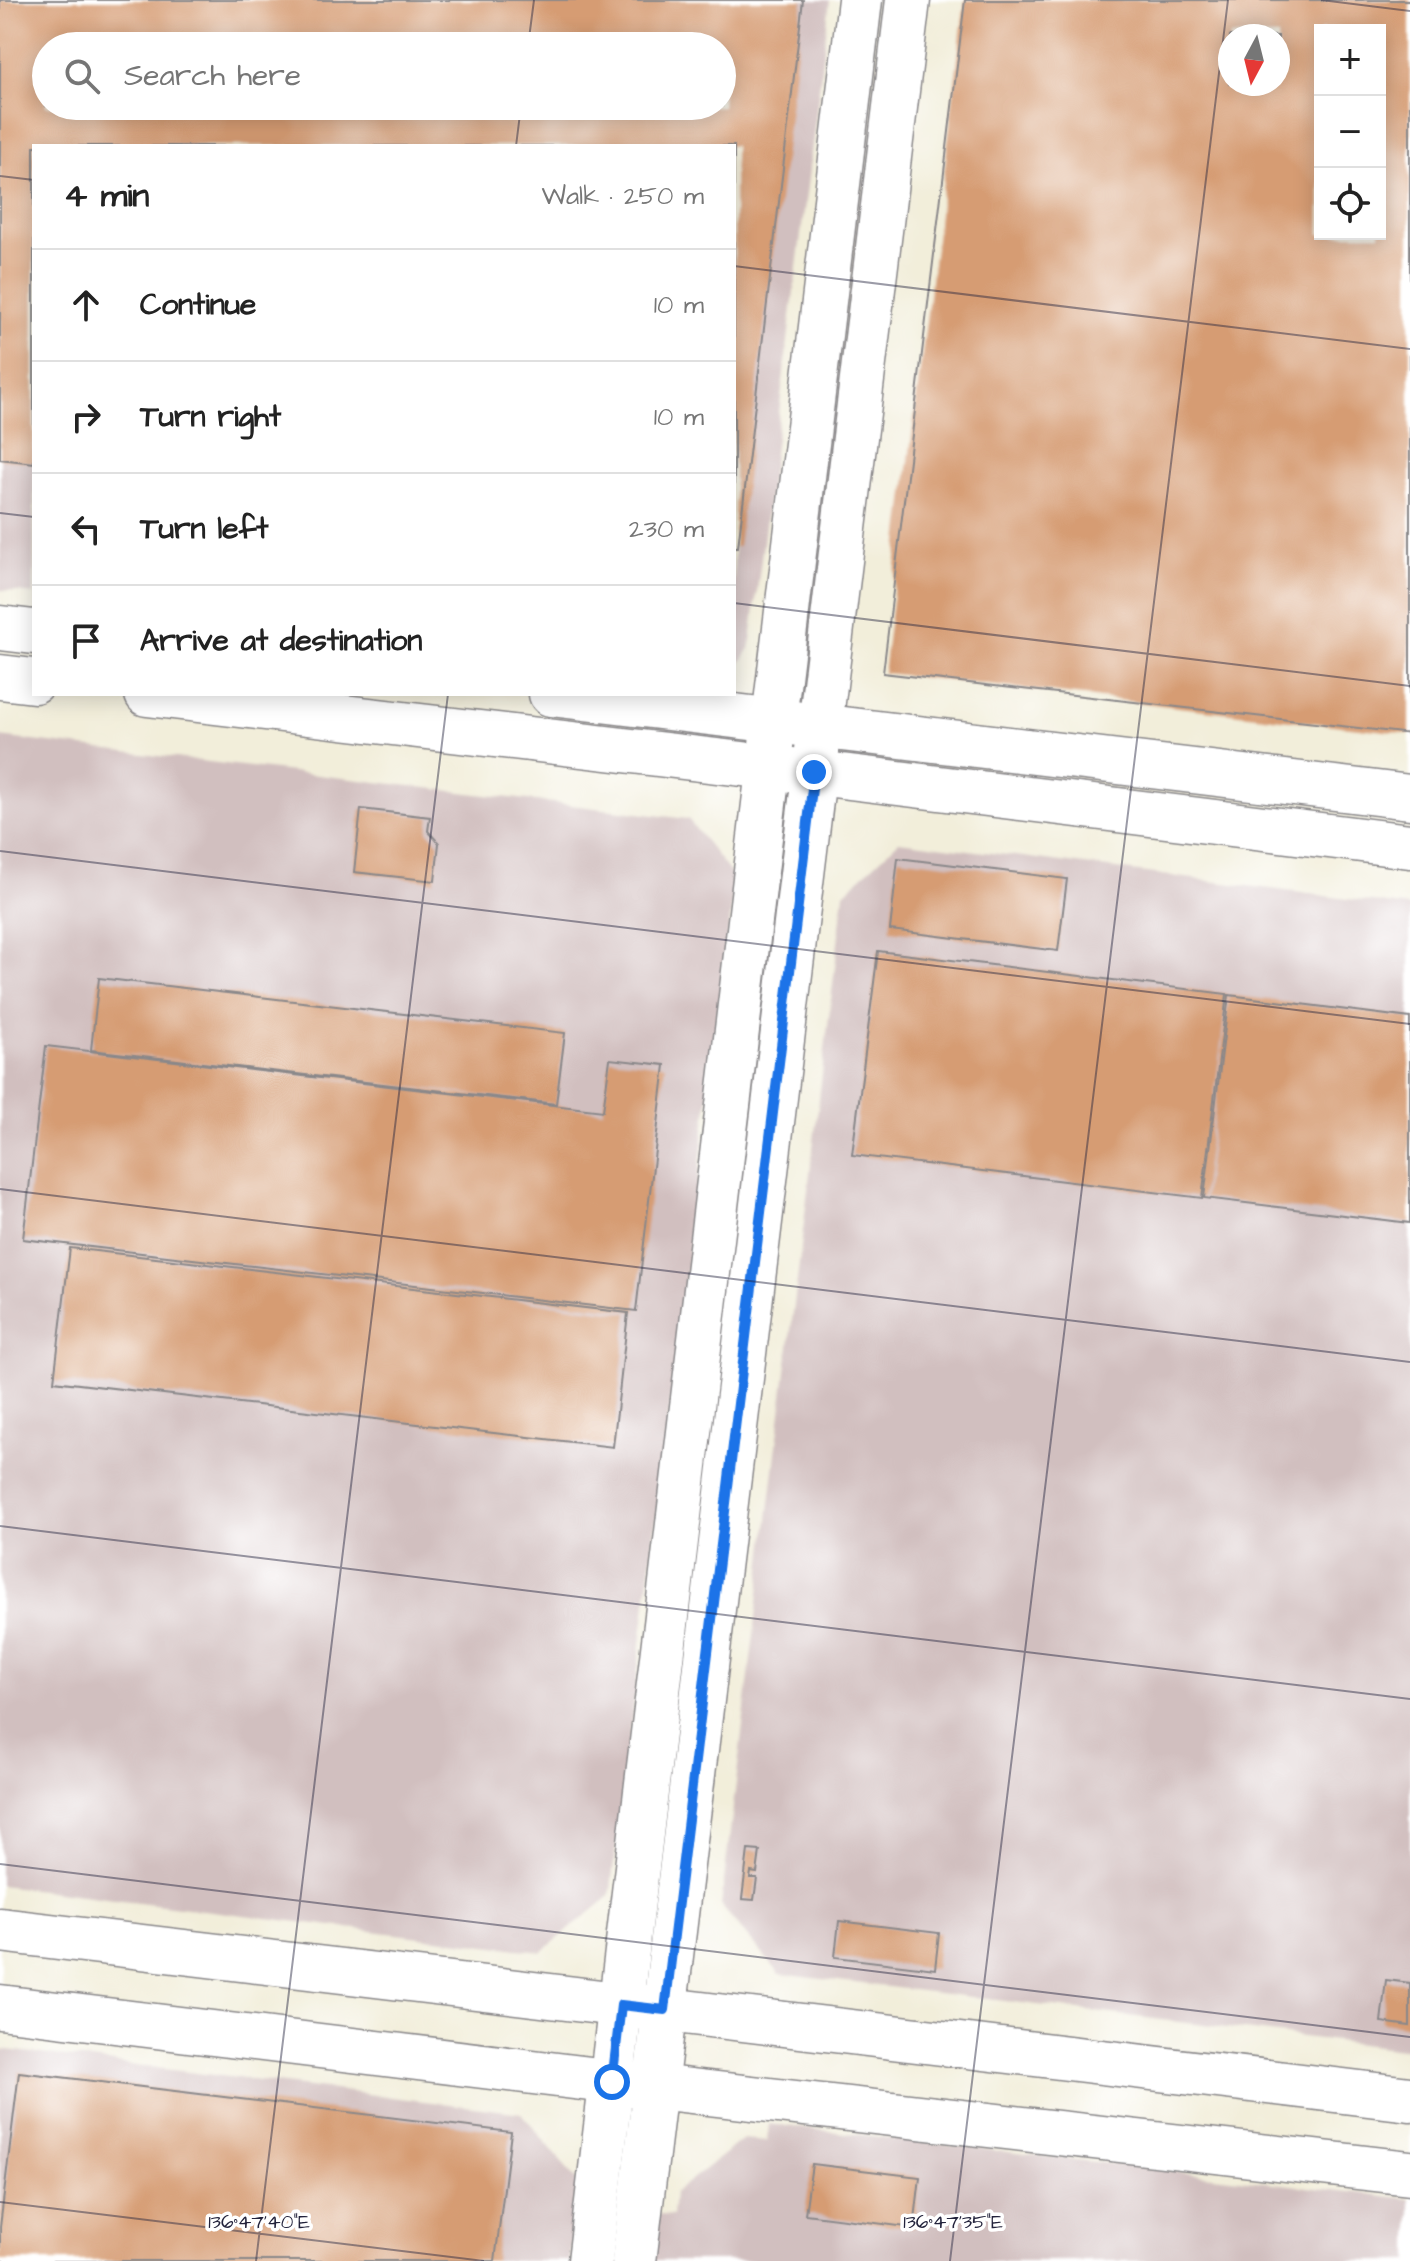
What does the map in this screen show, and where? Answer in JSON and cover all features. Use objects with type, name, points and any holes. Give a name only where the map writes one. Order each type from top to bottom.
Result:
[{"type":"street","points":[[590,2261],[860,0]]},
{"type":"street","points":[[634,2261],[908,0]]},
{"type":"street","points":[[0,628],[32,632]]},
{"type":"street","points":[[0,677],[32,681]]},
{"type":"street","points":[[164,696],[1410,846]]},
{"type":"street","points":[[568,696],[1410,797]]},
{"type":"street","points":[[0,1930],[1410,2099]]},
{"type":"street","points":[[0,2007],[612,2082],[1410,2173]]},
{"type":"shaded area","points":[[0,0],[830,0],[750,648],[736,666],[736,144],[32,144],[32,594],[0,590]]},
{"type":"shaded area","points":[[0,737],[688,819],[735,879],[610,1896],[542,1952],[0,1885]]},
{"type":"shaded area","points":[[899,841],[1410,907],[1410,2050],[780,1974],[721,1906],[844,893]]},
{"type":"shaded area","points":[[0,2049],[522,2113],[578,2182],[569,2261],[0,2261]]},
{"type":"shaded area","points":[[769,2124],[1410,2199],[1410,2261],[646,2261],[651,2214],[672,2216],[674,2193],[743,2139],[767,2141]]},
{"type":"building","points":[[0,0],[803,0],[738,547],[736,144],[32,144],[32,463],[0,459]]},
{"type":"building","points":[[965,0],[1410,0],[1410,734],[883,673]]},
{"type":"building","points":[[361,809],[430,817],[428,831],[439,843],[435,881],[354,872]]},
{"type":"building","points":[[898,858],[1067,879],[1058,951],[890,930]]},
{"type":"building","points":[[878,951],[1227,994],[1202,1198],[852,1155]]},
{"type":"building","points":[[99,978],[565,1033],[556,1104],[91,1050]]},
{"type":"building","points":[[1229,995],[1410,1018],[1410,1223],[1204,1198]]},
{"type":"building","points":[[46,1046],[603,1111],[610,1059],[665,1065],[636,1311],[23,1239]]},
{"type":"building","points":[[70,1248],[628,1313],[613,1447],[54,1381]]},
{"type":"building","points":[[748,1850],[760,1851],[757,1873],[751,1872],[750,1878],[757,1878],[754,1900],[742,1899]]},
{"type":"building","points":[[839,1921],[939,1933],[935,1969],[835,1957]]},
{"type":"building","points":[[1386,1980],[1410,1983],[1410,2026],[1381,2022]]},
{"type":"building","points":[[19,2072],[511,2132],[495,2261],[0,2261],[0,2227]]},
{"type":"building","points":[[812,2164],[920,2177],[914,2228],[805,2214]]},
{"type":"route","points":[[612,2082],[621,2005],[665,2010],[814,772]]}]
